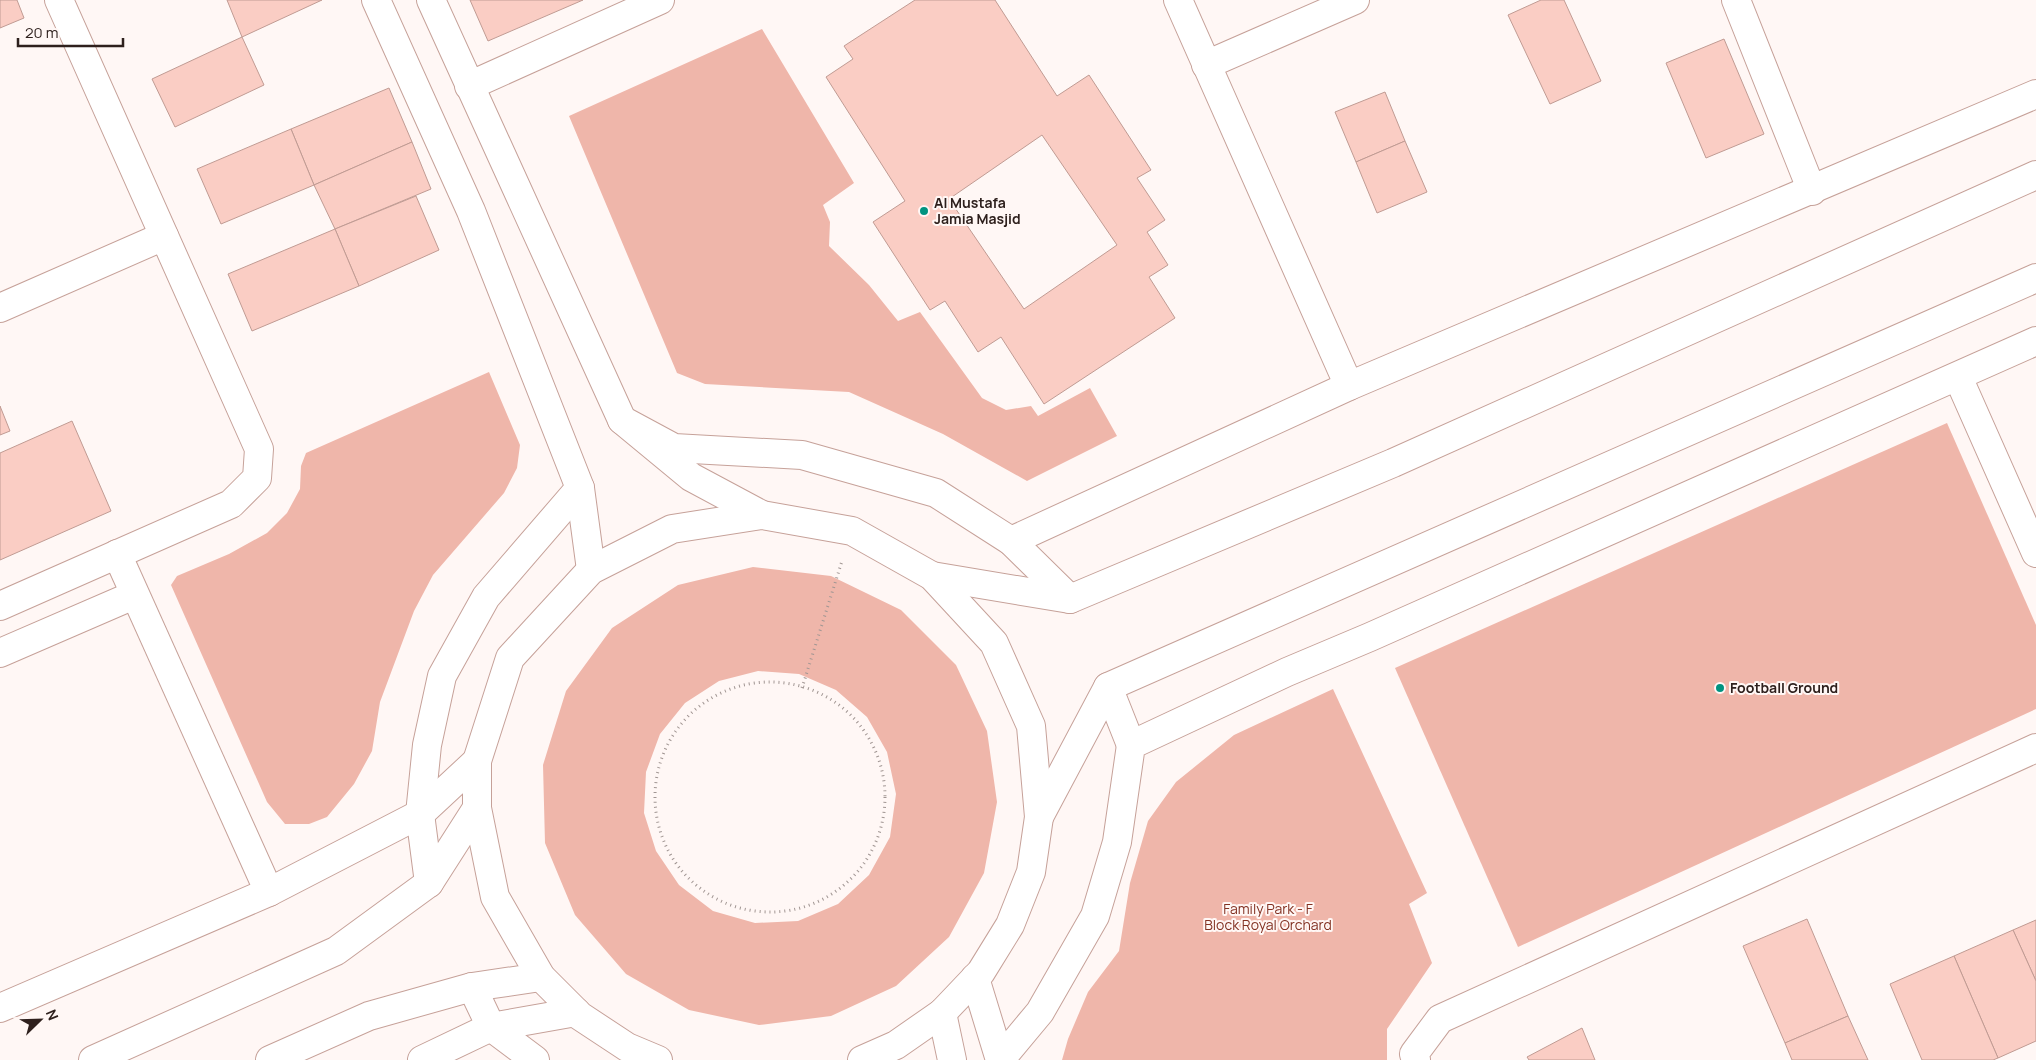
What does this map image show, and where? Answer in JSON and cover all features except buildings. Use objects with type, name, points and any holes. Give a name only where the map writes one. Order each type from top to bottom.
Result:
[{"type":"street","points":[[0,606],[231,504],[257,478],[259,449],[59,0]]},
{"type":"street","points":[[376,0],[471,211],[580,488],[591,570]]},
{"type":"street","points":[[431,0],[622,420],[691,477],[762,515],[852,531],[932,576],[994,643],[1031,726],[1039,817],[1030,872],[1010,925],[975,978],[942,1013],[896,1045],[862,1060]]},
{"type":"street","points":[[469,86],[660,0]]},
{"type":"street","points":[[1178,0],[1349,386]]},
{"type":"street","points":[[1206,65],[1355,0]]},
{"type":"street","points":[[1736,0],[1812,190]]},
{"type":"street","points":[[1011,542],[1349,386],[2036,94]]},
{"type":"street","points":[[932,576],[1070,599],[1393,463],[2036,175]]},
{"type":"street","points":[[0,308],[164,236]]},
{"type":"street","points":[[1039,817],[1108,687],[2036,278]]},
{"type":"street","points":[[1131,745],[1287,672],[2036,341]]},
{"type":"street","points":[[1958,377],[2036,553]]},
{"type":"street","points":[[622,420],[674,448],[802,455],[936,493],[1011,542],[1070,599]]},
{"type":"street","points":[[428,883],[420,814],[427,745],[442,676],[486,597],[580,488]]},
{"type":"street","points":[[658,1060],[627,1048],[576,1012],[541,977],[495,898],[477,808],[477,761],[510,658],[591,570],[672,529],[762,515]]},
{"type":"street","points":[[117,554],[269,892]]},
{"type":"street","points":[[0,653],[134,595]]},
{"type":"street","points":[[1000,1060],[1040,1012],[1095,916],[1117,842],[1131,745],[1108,687]]},
{"type":"street","points":[[1416,1060],[1414,1054],[1440,1019],[2036,748]]},
{"type":"street","points":[[0,1008],[269,892],[420,814],[477,761]]},
{"type":"street","points":[[93,1060],[336,951],[428,883],[477,808]]},
{"type":"street","points":[[270,1060],[369,1016],[472,988],[541,977]]},
{"type":"street","points":[[975,978],[1000,1060]]},
{"type":"street","points":[[472,988],[491,1027],[535,1060]]},
{"type":"street","points":[[422,1060],[491,1027],[576,1012]]},
{"type":"street","points":[[942,1013],[952,1060]]},
{"type":"path","points":[[802,688],[852,531]]},
{"type":"path","points":[[779,682],[802,688],[818,692],[850,714],[872,744],[884,779],[884,816],[872,852],[850,881],[835,892],[820,902],[784,913],[747,912],[713,898],[684,875],[663,842],[654,803],[658,764],[676,729],[704,701],[740,685],[779,682]]},
{"type":"green space","points":[[762,29],[854,183],[823,205],[830,222],[829,246],[869,285],[898,321],[920,312],[982,398],[1006,410],[1031,406],[1038,416],[1090,388],[1117,436],[1027,481],[943,434],[849,392],[705,384],[677,373],[569,116]]},
{"type":"green space","points":[[489,372],[520,445],[517,468],[504,493],[433,575],[414,611],[380,702],[372,751],[354,784],[327,817],[309,824],[285,824],[267,802],[171,585],[177,576],[229,554],[267,533],[287,513],[300,489],[301,466],[306,453]]},
{"type":"green space","name":"Football Ground","points":[[1947,423],[2036,625],[2036,709],[1518,947],[1395,668]]},
{"type":"green space","points":[[753,567],[831,576],[901,610],[956,665],[987,731],[997,802],[984,873],[949,937],[896,986],[831,1016],[759,1025],[689,1010],[626,974],[575,915],[545,843],[543,765],[566,691],[612,628],[678,585]],"holes":[[[758,671],[799,674],[836,690],[867,717],[887,752],[896,794],[890,837],[869,875],[838,904],[798,921],[755,923],[713,911],[679,885],[656,851],[644,813],[646,772],[660,734],[685,703],[719,681]]]},
{"type":"green space","name":"Family Park - F Block Royal Orchard","points":[[1333,689],[1427,893],[1409,904],[1432,963],[1387,1029],[1387,1060],[1062,1060],[1068,1039],[1088,992],[1119,951],[1130,883],[1148,821],[1176,782],[1234,735]]},
{"type":"place","name":"Al Mustafa Jamia Masjid","points":[[924,211]]},
{"type":"place","name":"Football Ground","points":[[1720,688]]}]
